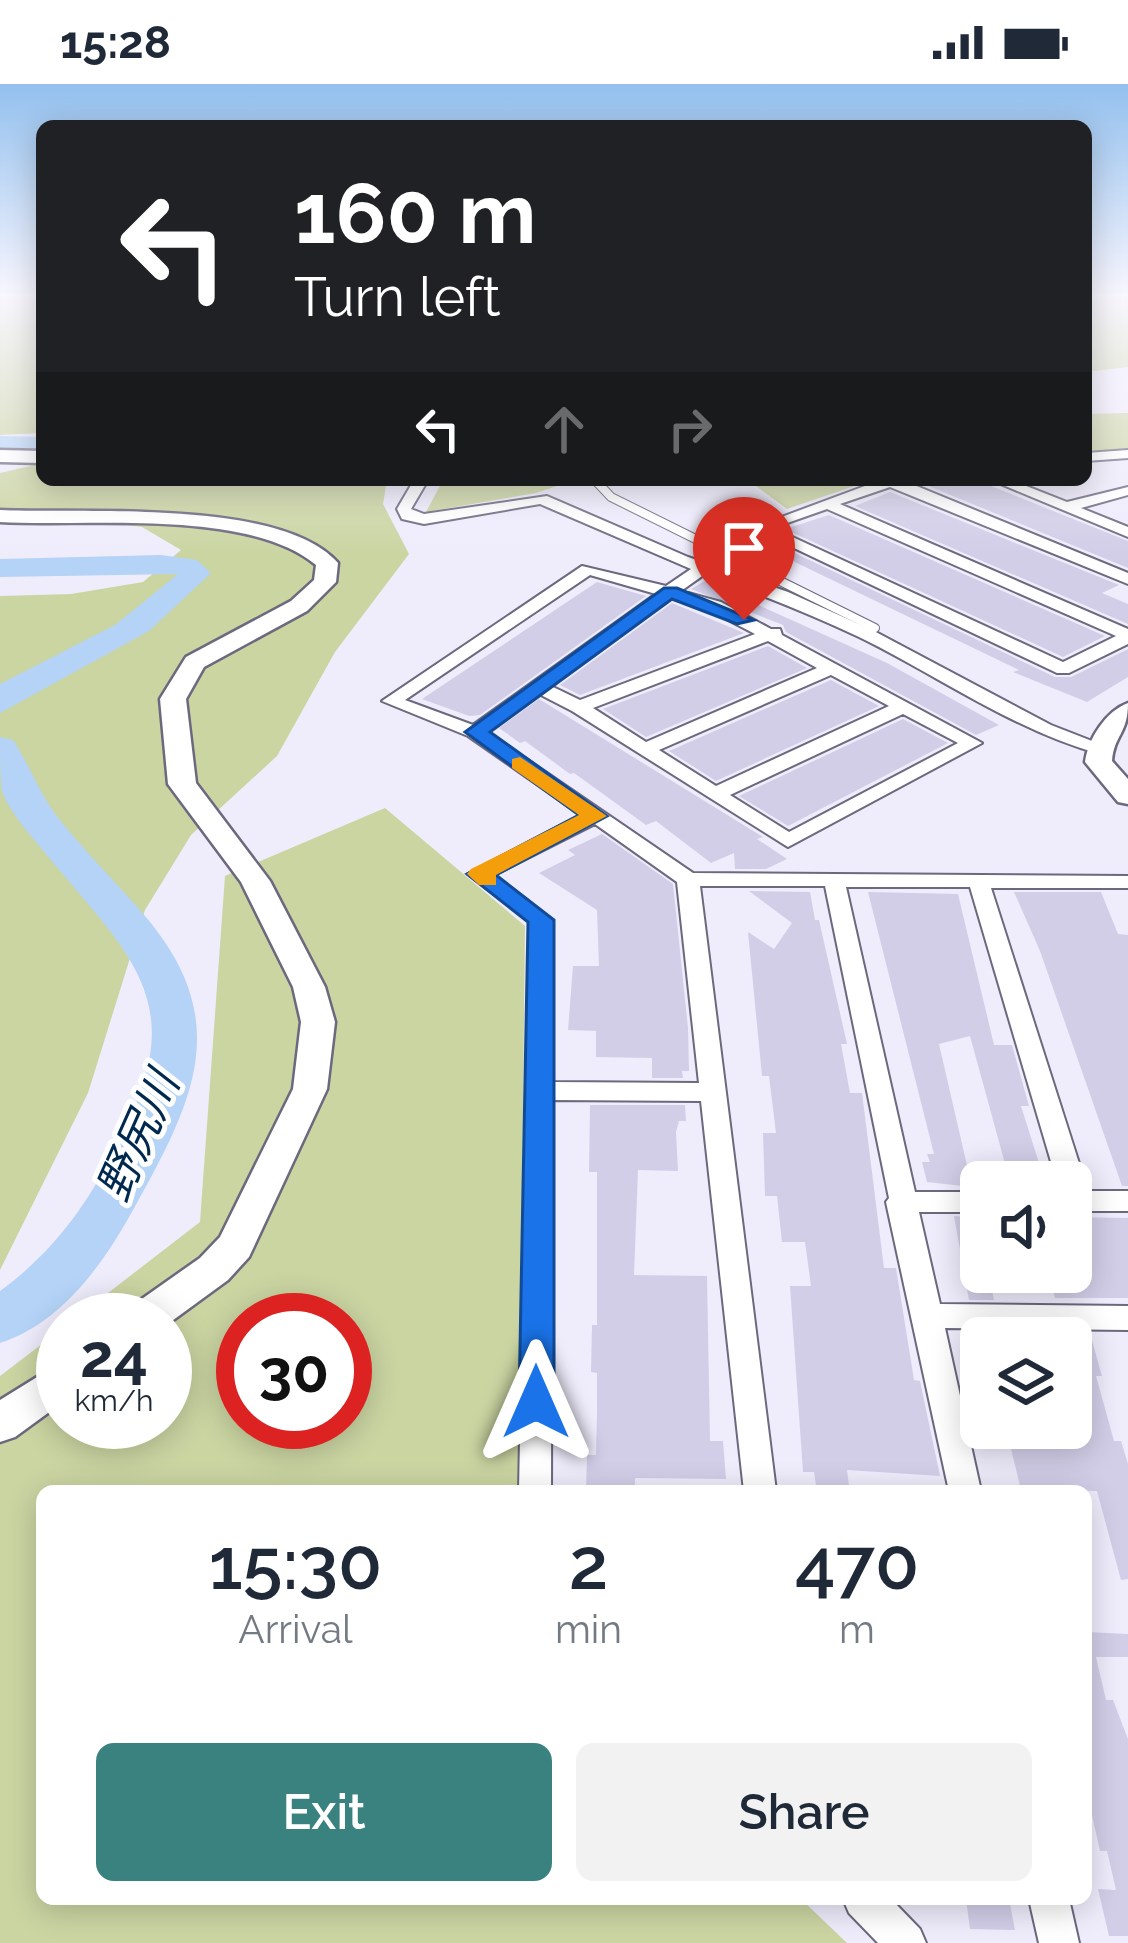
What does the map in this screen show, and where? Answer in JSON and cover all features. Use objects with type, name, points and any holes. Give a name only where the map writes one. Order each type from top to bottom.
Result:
[{"type":"street","points":[[1092,457],[1128,454]]},
{"type":"street","points":[[0,456],[36,457]]},
{"type":"street","points":[[418,486],[404,508],[407,517],[424,519],[542,499],[866,634],[1044,729],[1100,748]]},
{"type":"street","points":[[879,486],[760,528],[1064,669],[1128,636]]},
{"type":"street","points":[[905,486],[1128,579]]},
{"type":"street","points":[[1014,486],[1128,532]]},
{"type":"street","points":[[1066,506],[1128,491]]},
{"type":"street","points":[[827,504],[1128,636]]},
{"type":"street","points":[[0,516],[107,518],[244,531],[300,542],[327,563],[325,582],[299,606],[194,662],[173,699],[182,784],[255,881],[309,987],[318,1022],[310,1089],[236,1246],[181,1293]]},
{"type":"street","points":[[476,732],[701,568]]},
{"type":"street","points":[[539,687],[580,707],[788,841],[972,743],[773,633],[670,592],[588,569],[391,701],[476,732],[688,879],[979,879],[1126,886]]},
{"type":"street","points":[[580,707],[773,633]]},
{"type":"street","points":[[645,749],[834,667]]},
{"type":"street","points":[[715,794],[905,706]]},
{"type":"street","points":[[1128,711],[1100,748],[1098,762],[1128,796]]},
{"type":"street","points":[[535,1485],[541,920],[479,874],[595,816]]},
{"type":"street","points":[[688,879],[759,1485]]},
{"type":"street","points":[[834,879],[964,1485]]},
{"type":"street","points":[[979,879],[1063,1161]]},
{"type":"street","points":[[539,1091],[713,1092]]},
{"type":"street","points":[[1092,1195],[1128,1201]]},
{"type":"street","points":[[900,1202],[960,1202]]},
{"type":"street","points":[[929,1316],[1127,1321]]},
{"type":"street","points":[[0,1424],[36,1398]]},
{"type":"street","points":[[868,1905],[905,1943]]},
{"type":"street","points":[[1050,1905],[1059,1943]]},
{"type":"lane","points":[[600,486],[610,497],[875,628],[866,634]]},
{"type":"green space","points":[[0,381],[36,381],[36,433],[0,435]]},
{"type":"green space","points":[[1128,413],[1128,449],[1092,451],[1092,414]]},
{"type":"green space","points":[[36,465],[36,486],[386,486],[383,504],[409,554],[335,652],[277,756],[191,835],[145,910],[88,1093],[0,1270],[0,596],[71,594],[143,582],[181,550],[142,527],[0,508],[0,473]]},
{"type":"green space","points":[[440,486],[557,486],[536,493],[426,512]]},
{"type":"green space","points":[[756,486],[854,486],[787,509]]},
{"type":"green space","points":[[385,808],[525,926],[519,1485],[36,1485],[36,1905],[807,1905],[847,1943],[0,1943],[0,1376],[36,1349],[36,1449],[192,1449],[192,1293],[108,1293],[200,1222],[225,876]]},
{"type":"building","points":[[929,486],[991,486],[1128,541],[1128,568]]},
{"type":"building","points":[[890,492],[1119,585],[1102,593],[1128,604],[1128,624],[855,506]]},
{"type":"building","points":[[829,515],[1105,636],[1063,657],[785,529]]},
{"type":"building","points":[[757,535],[1055,677],[1071,677],[1128,649],[1128,677],[1087,702],[1013,672],[1019,670],[747,539]]},
{"type":"building","points":[[705,581],[887,663],[999,725],[976,735],[786,632],[783,625],[691,589]]},
{"type":"building","points":[[597,582],[646,596],[480,715],[469,716],[422,699]]},
{"type":"building","points":[[672,603],[744,633],[580,695],[560,685]]},
{"type":"building","points":[[768,646],[807,668],[646,737],[603,709]]},
{"type":"building","points":[[831,680],[879,706],[716,781],[669,751]]},
{"type":"building","points":[[539,699],[763,837],[757,839],[787,859],[766,869],[735,869],[734,853],[711,863],[656,821],[646,825],[574,773],[499,728]]},
{"type":"building","points":[[903,719],[948,743],[788,826],[739,796]]},
{"type":"building","points":[[602,834],[673,884],[688,1028],[689,1071],[682,1071],[683,1078],[652,1078],[652,1058],[596,1057],[596,1031],[568,1030],[573,966],[599,966],[597,910],[539,873],[575,855],[568,850]]},
{"type":"building","points":[[749,891],[810,892],[847,1044],[841,1044],[850,1093],[862,1093],[884,1268],[896,1268],[914,1380],[920,1381],[940,1476],[847,1470],[849,1485],[816,1485],[814,1472],[803,1472],[790,1286],[811,1286],[805,1242],[782,1242],[777,1196],[765,1196],[763,1133],[776,1133],[769,1076],[762,1076],[748,932],[774,949],[792,923]]},
{"type":"building","points":[[868,892],[958,894],[994,1045],[1012,1045],[1029,1106],[1021,1106],[1038,1161],[1004,1161],[970,1036],[939,1044],[966,1161],[960,1161],[960,1186],[927,1182],[922,1162],[930,1162],[927,1154],[934,1154]]},
{"type":"building","points":[[1014,892],[1101,892],[1118,934],[1128,935],[1128,1186],[1122,1186],[1040,951]]},
{"type":"building","points":[[590,1105],[685,1105],[686,1121],[679,1121],[676,1132],[678,1171],[638,1170],[634,1275],[707,1276],[710,1441],[723,1441],[726,1479],[635,1478],[635,1485],[586,1485],[587,1455],[596,1455],[597,1413],[597,1373],[591,1372],[592,1325],[597,1325],[597,1172],[589,1172]]},
{"type":"building","points":[[954,1216],[960,1216],[960,1250]]},
{"type":"building","points":[[1092,1217],[1128,1218],[1128,1298],[1055,1298],[1054,1293],[1092,1293]]},
{"type":"building","points":[[968,1293],[992,1293],[994,1300],[969,1300]]},
{"type":"building","points":[[1092,1341],[1102,1376],[1096,1376],[1114,1441],[1121,1441],[1128,1464],[1128,1579],[1121,1580],[1092,1485],[1020,1485],[1011,1449],[1092,1449]]},
{"type":"building","points":[[1092,1632],[1128,1634],[1128,1657],[1096,1657],[1106,1700],[1113,1700],[1128,1739],[1128,1936],[1109,1936],[1098,1889],[1116,1890],[1107,1851],[1100,1851],[1092,1815]]},
{"type":"building","points":[[967,1905],[1010,1905],[1015,1930],[970,1929]]},
{"type":"waterway","name":"野尻川","points":[[0,444],[36,445]]},
{"type":"waterway","name":"野尻川","points":[[0,568],[161,564],[186,566],[196,573],[138,624],[40,674],[0,703]]},
{"type":"waterway","name":"野尻川","points":[[0,748],[12,778],[48,831],[152,954],[167,984],[175,1045],[159,1108],[95,1230],[63,1271],[0,1321]]},
{"type":"slow traffic","points":[[487,880],[479,874],[595,816],[520,764]]},
{"type":"route","points":[[536,1402],[541,920],[479,874],[595,816],[476,732],[670,592],[744,620]]}]
